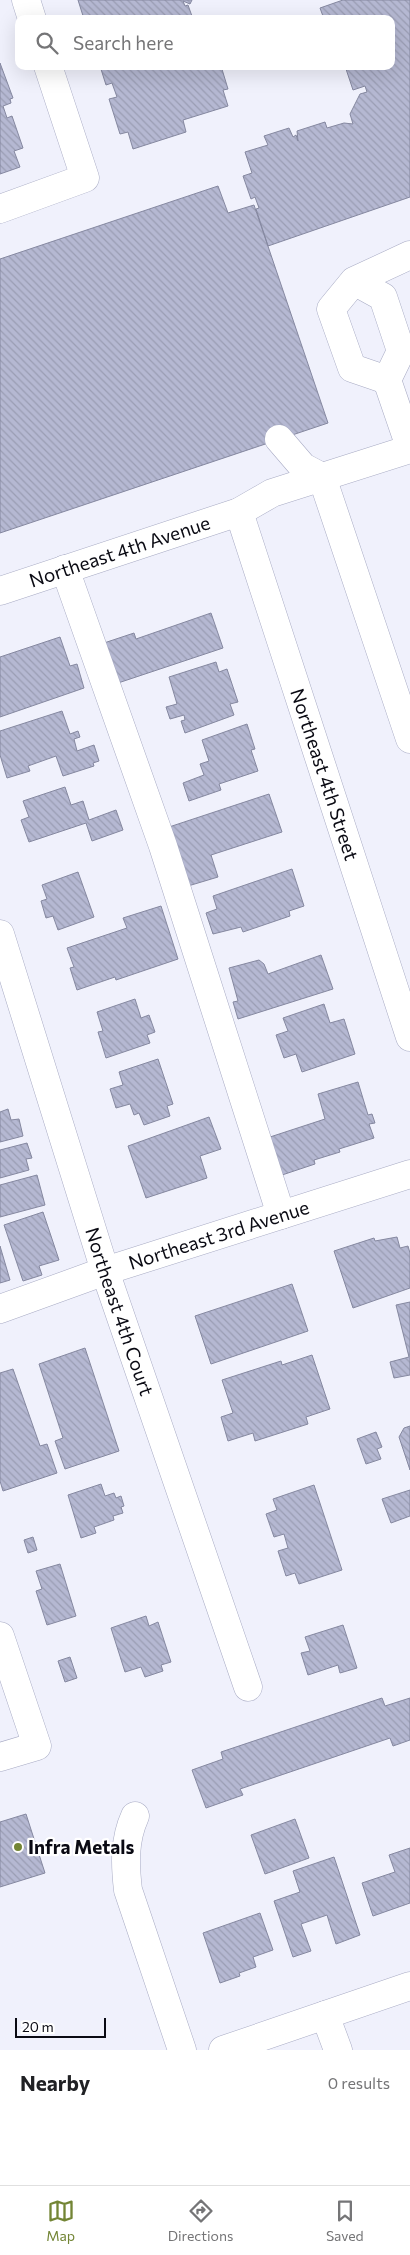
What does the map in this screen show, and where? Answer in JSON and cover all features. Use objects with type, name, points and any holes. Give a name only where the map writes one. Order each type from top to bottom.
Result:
[{"type":"street","points":[[26,0],[31,15]]},
{"type":"street","points":[[0,209],[85,178],[49,70]]},
{"type":"street","points":[[388,380],[352,368],[331,309],[354,281],[410,256]]},
{"type":"street","points":[[354,281],[383,297],[401,351],[388,380],[410,448]]},
{"type":"street","points":[[279,439],[303,467],[322,477],[410,739]]},
{"type":"street","name":"Northeast 4th Avenue","points":[[0,591],[239,512],[272,493],[410,448]]},
{"type":"street","name":"Northeast 4th Street","points":[[239,512],[410,1037]]},
{"type":"street","points":[[65,569],[163,846],[282,1215]]},
{"type":"street","name":"Northeast 4th Court","points":[[0,934],[105,1271],[248,1687]]},
{"type":"street","name":"Northeast 3rd Avenue","points":[[0,1309],[105,1271],[410,1174]]},
{"type":"street","points":[[0,1636],[37,1746],[0,1757]]},
{"type":"street","points":[[135,1816],[127,1843],[125,1864],[128,1890],[182,2050]]},
{"type":"street","points":[[223,2050],[410,1986]]},
{"type":"street","points":[[325,2015],[338,2050]]},
{"type":"building","points":[[78,0],[192,0],[190,4],[183,1],[185,6],[188,5],[192,15],[83,15]]},
{"type":"building","points":[[343,0],[410,0],[410,197],[268,246],[256,209],[259,208],[255,197],[251,199],[243,176],[252,173],[245,152],[268,145],[264,136],[289,128],[293,137],[296,135],[298,141],[297,131],[325,122],[327,128],[344,123],[353,124],[350,114],[360,94],[367,92],[365,86],[353,90],[346,70],[395,70],[395,15],[323,15],[320,8]]},
{"type":"building","points":[[0,63],[13,98],[10,99],[11,103],[3,106],[7,118],[12,116],[23,148],[14,151],[20,167],[0,174]]},
{"type":"building","points":[[101,70],[222,70],[228,89],[223,90],[228,106],[183,120],[186,132],[133,149],[128,132],[120,134],[109,99],[117,97],[112,83],[106,85]]},
{"type":"building","points":[[218,186],[228,213],[254,205],[328,423],[0,533],[0,259]]},
{"type":"building","points":[[211,613],[223,648],[118,683],[104,643],[134,633],[136,639]]},
{"type":"building","points":[[60,637],[70,666],[77,664],[84,688],[0,717],[0,657]]},
{"type":"building","points":[[216,662],[219,672],[227,669],[238,702],[230,704],[234,715],[185,733],[181,721],[185,720],[184,715],[170,719],[166,707],[177,704],[169,677]]},
{"type":"building","points":[[62,711],[70,734],[78,731],[80,737],[74,739],[77,751],[94,745],[99,761],[93,763],[94,766],[63,776],[56,756],[28,766],[30,771],[7,778],[0,755],[0,731]]},
{"type":"building","points":[[247,724],[255,749],[251,750],[258,771],[219,784],[221,790],[189,801],[183,783],[204,775],[200,764],[209,761],[202,740]]},
{"type":"building","points":[[65,787],[71,805],[83,801],[89,820],[116,810],[123,830],[92,841],[86,823],[29,842],[21,820],[29,817],[23,801]]},
{"type":"building","points":[[269,794],[282,832],[211,855],[218,877],[188,886],[169,827]]},
{"type":"building","points":[[292,869],[304,906],[289,911],[290,916],[243,932],[241,927],[213,934],[206,913],[217,909],[213,896]]},
{"type":"building","points":[[78,872],[94,917],[58,930],[53,916],[46,918],[41,901],[47,899],[42,885]]},
{"type":"building","points":[[161,906],[178,959],[116,980],[115,977],[77,990],[70,968],[74,967],[67,948],[127,928],[123,918]]},
{"type":"building","points":[[321,955],[333,989],[238,1019],[233,1002],[238,1001],[229,968],[259,960],[264,964],[268,974]]},
{"type":"building","points":[[135,999],[141,1018],[149,1015],[155,1032],[147,1035],[150,1043],[106,1058],[98,1032],[103,1031],[97,1012]]},
{"type":"building","points":[[324,1004],[330,1023],[344,1019],[355,1054],[302,1072],[296,1054],[284,1058],[276,1035],[288,1031],[283,1018]]},
{"type":"building","points":[[158,1059],[173,1104],[167,1106],[170,1116],[144,1125],[139,1113],[134,1115],[130,1104],[116,1108],[110,1089],[123,1085],[119,1072]]},
{"type":"building","points":[[358,1082],[368,1115],[372,1114],[375,1123],[369,1124],[374,1138],[339,1149],[340,1152],[314,1160],[315,1164],[282,1175],[270,1137],[325,1119],[318,1094]]},
{"type":"building","points":[[8,1109],[11,1120],[19,1119],[23,1136],[0,1142],[0,1112]]},
{"type":"building","points":[[209,1117],[221,1149],[200,1156],[207,1178],[146,1198],[128,1146]]},
{"type":"building","points":[[27,1143],[32,1158],[26,1159],[29,1170],[0,1178],[0,1150]]},
{"type":"building","points":[[37,1175],[45,1205],[0,1217],[0,1185]]},
{"type":"building","points":[[43,1212],[59,1260],[39,1266],[42,1275],[23,1281],[4,1225]]},
{"type":"building","points":[[397,1237],[400,1248],[408,1246],[410,1253],[410,1288],[353,1308],[334,1251],[374,1238],[375,1241]]},
{"type":"building","points":[[0,1246],[10,1280],[0,1283]]},
{"type":"building","points":[[292,1284],[308,1331],[211,1364],[195,1316]]},
{"type":"building","points":[[410,1302],[410,1375],[394,1378],[390,1362],[409,1357],[396,1305]]},
{"type":"building","points":[[85,1348],[119,1451],[65,1469],[55,1441],[63,1438],[39,1364]]},
{"type":"building","points":[[312,1355],[330,1409],[306,1417],[308,1424],[255,1441],[253,1433],[228,1441],[221,1417],[233,1413],[222,1380],[281,1361],[282,1365]]},
{"type":"building","points":[[13,1369],[40,1446],[47,1444],[57,1473],[3,1491],[0,1481],[0,1373]]},
{"type":"building","points":[[410,1426],[410,1470],[399,1437],[404,1428]]},
{"type":"building","points":[[376,1432],[382,1447],[377,1449],[381,1459],[366,1464],[357,1439]]},
{"type":"building","points":[[101,1484],[105,1496],[114,1493],[116,1498],[121,1496],[124,1506],[121,1507],[123,1513],[113,1516],[114,1520],[94,1527],[96,1533],[81,1538],[68,1495]]},
{"type":"building","points":[[314,1485],[342,1570],[299,1584],[295,1573],[286,1576],[278,1551],[288,1548],[284,1534],[274,1537],[266,1514],[277,1510],[273,1499]]},
{"type":"building","points":[[410,1490],[410,1516],[391,1523],[382,1499]]},
{"type":"building","points":[[33,1537],[37,1550],[28,1553],[24,1540]]},
{"type":"building","points":[[60,1564],[76,1616],[47,1625],[36,1591],[42,1589],[36,1571]]},
{"type":"building","points":[[146,1616],[149,1626],[158,1622],[171,1662],[161,1665],[163,1671],[145,1677],[141,1667],[125,1672],[111,1628]]},
{"type":"building","points":[[343,1625],[357,1668],[340,1673],[338,1665],[308,1675],[301,1653],[310,1651],[305,1637]]},
{"type":"building","points":[[70,1657],[77,1678],[65,1682],[58,1661]]},
{"type":"building","points":[[382,1698],[385,1706],[410,1698],[410,1740],[393,1746],[390,1738],[240,1789],[243,1795],[206,1808],[192,1770],[223,1759],[221,1752]]},
{"type":"building","name":"Infra Metals","points":[[26,1814],[45,1873],[0,1887],[0,1822]]},
{"type":"building","points":[[295,1819],[309,1858],[265,1874],[251,1835]]},
{"type":"building","points":[[410,1848],[410,1903],[373,1916],[362,1883],[395,1872],[389,1855]]},
{"type":"building","points":[[334,1857],[360,1935],[336,1944],[327,1915],[301,1924],[311,1951],[293,1957],[274,1901],[300,1892],[293,1871]]},
{"type":"building","points":[[260,1913],[273,1950],[253,1957],[256,1967],[239,1973],[240,1976],[220,1983],[203,1933]]},
{"type":"place","name":"Infra Metals","points":[[18,1847]]}]
